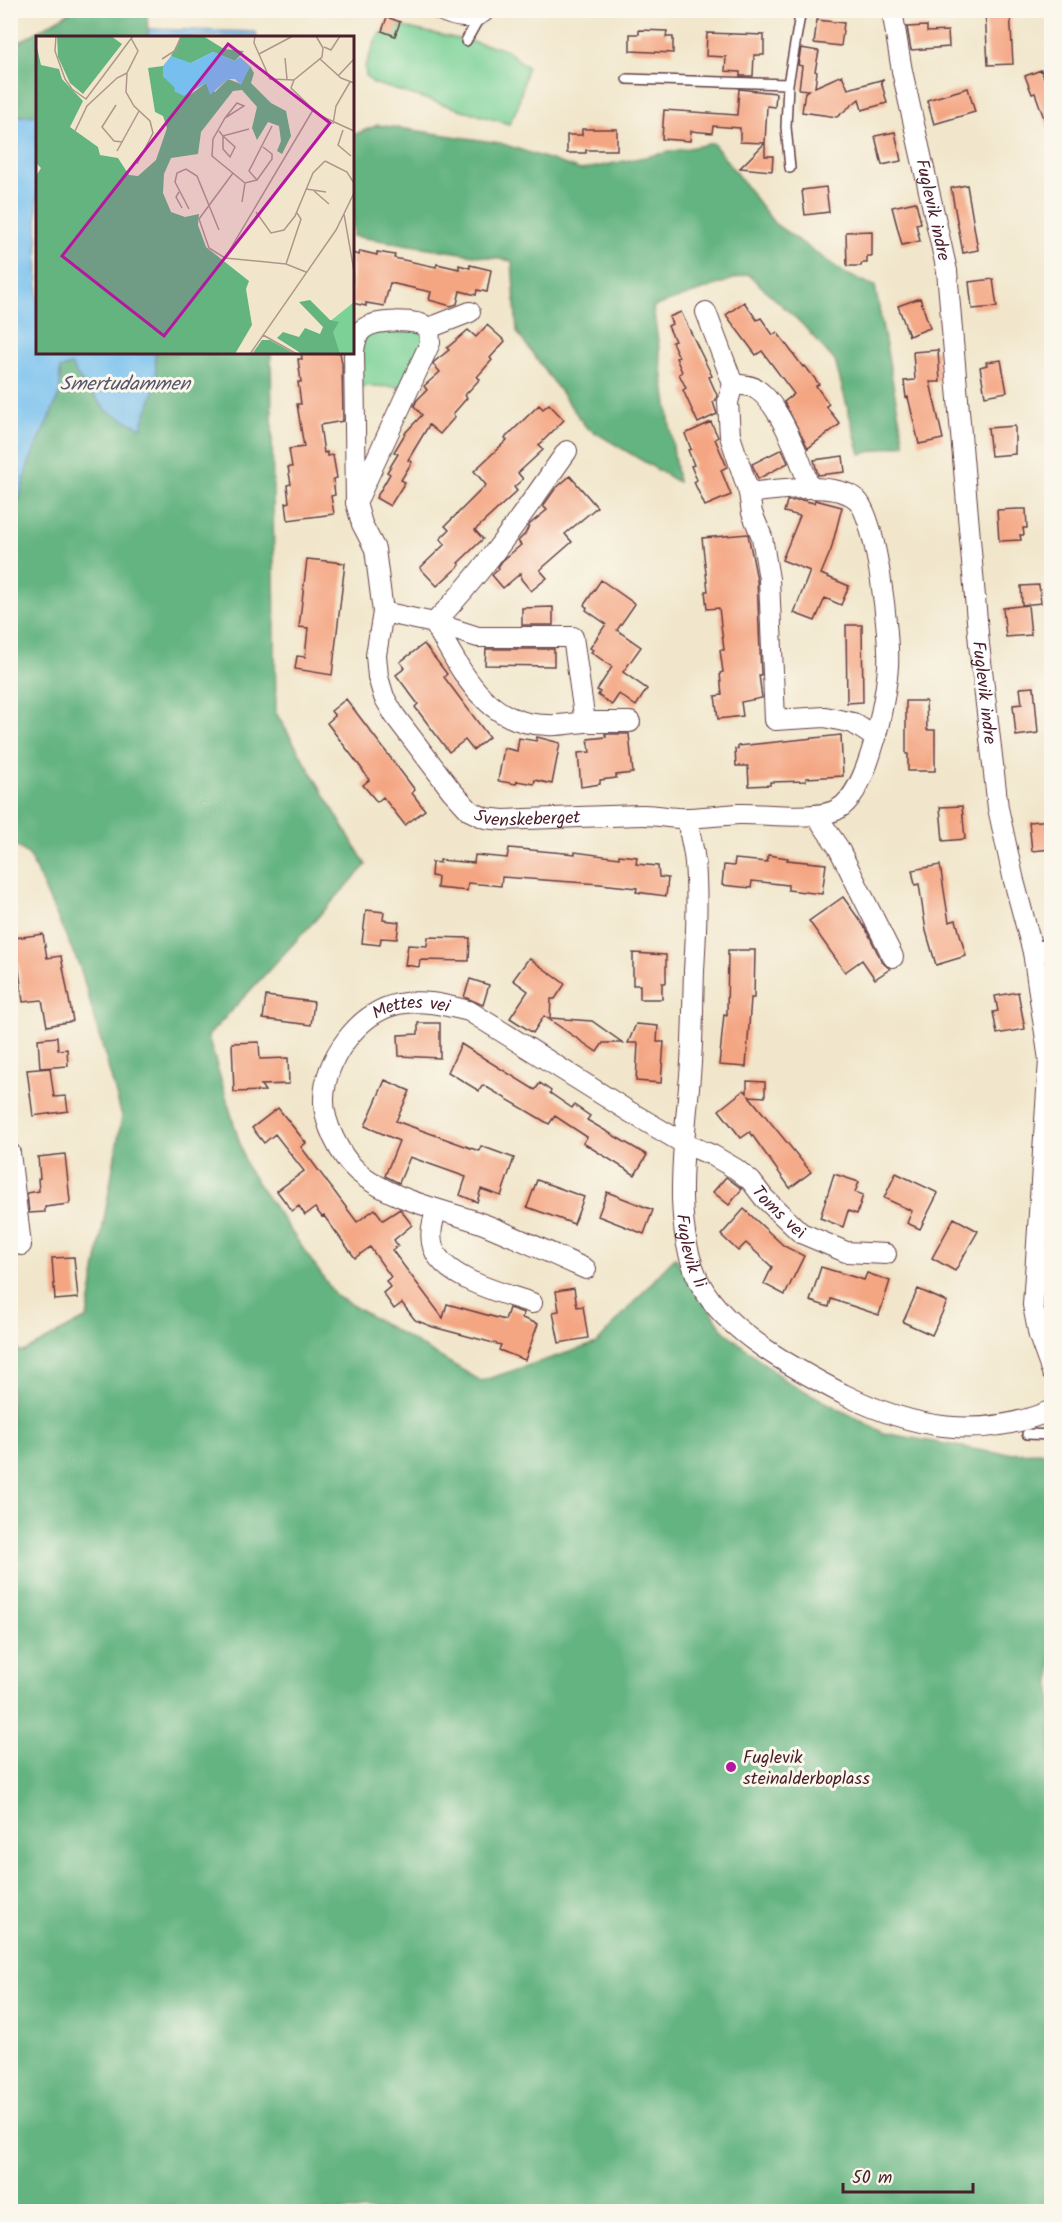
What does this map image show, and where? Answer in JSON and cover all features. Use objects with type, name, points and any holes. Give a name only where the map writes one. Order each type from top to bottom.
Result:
[{"type":"street","points":[[440,10],[454,18],[483,13]]},
{"type":"street","name":"Fuglevik indre","points":[[892,10],[902,71],[947,270],[979,644],[998,808],[1014,881],[1042,951],[1049,1060],[1033,1305],[1039,1336],[1052,1372]]},
{"type":"street","points":[[356,503],[430,342],[429,328],[470,312]]},
{"type":"street","points":[[706,312],[733,384],[728,402],[730,436],[749,493],[752,513],[762,537],[769,579],[775,720],[825,717],[853,723],[876,738]]},
{"type":"street","name":"Svenskeberget","points":[[429,328],[415,321],[358,326],[354,351],[356,503],[362,524],[375,549],[383,612],[376,655],[378,678],[384,697],[394,716],[470,811],[485,818],[503,820],[648,815],[687,818],[739,814],[816,815],[839,809],[858,788],[876,738],[888,666],[883,592],[871,529],[857,499],[845,493],[809,487],[749,493]]},
{"type":"street","points":[[733,384],[756,389],[771,404],[789,433],[809,487]]},
{"type":"street","points":[[434,623],[454,603],[491,557],[567,451]]},
{"type":"street","points":[[383,612],[434,623],[478,637],[573,637],[585,722]]},
{"type":"street","points":[[434,623],[468,680],[482,699],[501,714],[524,722],[548,725],[630,722]]},
{"type":"street","points":[[816,815],[838,847],[893,957]]},
{"type":"street","name":"Fuglevik li","points":[[687,818],[695,861],[696,916],[691,1062],[683,1143],[682,1203],[686,1243],[700,1284],[713,1303],[740,1329],[798,1371],[880,1412],[912,1422],[968,1429],[994,1427],[1029,1420],[1052,1410]]},
{"type":"street","name":"Mettes vei","points":[[586,1269],[485,1225],[436,1210],[379,1187],[356,1170],[341,1151],[327,1121],[324,1099],[329,1071],[343,1045],[360,1024],[395,1005],[416,1002],[442,1004],[469,1011],[683,1143]]},
{"type":"street","name":"Toms vei","points":[[683,1143],[712,1155],[743,1175],[801,1233],[846,1252],[886,1254]]},
{"type":"street","points":[[10,1153],[21,1245]]},
{"type":"street","points":[[436,1210],[431,1234],[433,1247],[439,1260],[460,1276],[489,1289],[532,1303]]},
{"type":"lane","points":[[790,168],[786,127],[788,84],[801,10]]},
{"type":"lane","points":[[466,41],[483,13]]},
{"type":"lane","points":[[627,80],[788,84]]},
{"type":"lane","points":[[1027,1434],[1052,1435]]},
{"type":"green space","points":[[72,11],[147,11],[148,36],[36,36],[36,115],[11,117],[11,47]]},
{"type":"green space","points":[[394,25],[505,49],[527,67],[518,106],[509,124],[373,83],[366,76],[365,67],[377,37],[384,29]]},
{"type":"green space","points":[[378,125],[500,143],[581,170],[713,143],[774,223],[846,274],[875,286],[904,444],[860,454],[835,361],[802,324],[748,274],[653,307],[678,482],[586,427],[517,332],[512,261],[354,236],[354,135]]},
{"type":"green space","points":[[429,328],[411,387],[354,386],[363,329]]},
{"type":"green space","points":[[155,354],[271,354],[276,713],[366,865],[208,1036],[247,1168],[336,1296],[481,1381],[597,1343],[675,1257],[724,1331],[786,1381],[884,1433],[995,1453],[1051,1452],[1051,2211],[11,2211],[11,1347],[23,1352],[87,1318],[122,1116],[80,967],[29,855],[11,842],[10,519],[16,511],[28,465],[60,393],[60,369],[71,364],[78,377],[107,411],[157,382]]},
{"type":"water","points":[[148,29],[256,32],[257,36],[148,36]]},
{"type":"water","name":"Smertudammen","points":[[36,115],[36,354],[155,354],[157,382],[141,428],[107,411],[78,377],[71,365],[60,369],[60,393],[28,465],[16,511],[11,519],[11,117]]},
{"type":"building","points":[[985,10],[1010,10],[1013,64],[988,65]]},
{"type":"building","points":[[387,17],[400,22],[395,36],[382,31]]},
{"type":"building","points":[[817,20],[844,23],[841,46],[814,43]]},
{"type":"building","points":[[927,26],[927,32],[948,31],[949,47],[911,50],[907,27]]},
{"type":"building","points":[[639,30],[667,31],[666,37],[673,37],[673,53],[630,51],[630,34],[639,34]]},
{"type":"building","points":[[707,33],[764,35],[764,55],[754,55],[753,76],[740,76],[740,72],[725,71],[726,57],[706,56]]},
{"type":"building","points":[[801,48],[819,51],[815,87],[842,75],[848,89],[884,79],[881,81],[887,103],[862,110],[859,99],[837,117],[802,112],[805,92],[809,90],[799,89],[802,66],[798,65]]},
{"type":"building","points":[[1041,70],[1052,99],[1050,135],[1035,93],[1032,94],[1025,76]]},
{"type":"building","points":[[968,88],[975,112],[934,124],[927,100]]},
{"type":"building","points":[[739,89],[776,93],[775,107],[767,106],[765,143],[740,142],[740,128],[713,126],[712,133],[691,131],[690,141],[662,139],[664,110],[737,115]]},
{"type":"building","points":[[582,129],[617,129],[617,150],[586,150],[586,153],[567,153],[567,135],[582,135]]},
{"type":"building","points":[[895,132],[901,161],[882,165],[875,136]]},
{"type":"building","points":[[765,143],[765,156],[773,156],[772,171],[740,168]]},
{"type":"building","points":[[967,185],[978,250],[963,253],[951,188]]},
{"type":"building","points":[[826,187],[829,212],[805,215],[802,190]]},
{"type":"building","points":[[916,202],[921,223],[916,224],[920,241],[902,245],[892,207]]},
{"type":"building","points":[[872,231],[872,256],[867,256],[867,263],[862,263],[861,266],[847,266],[846,232]]},
{"type":"building","points":[[360,251],[377,255],[377,252],[436,267],[437,264],[459,269],[459,265],[470,268],[470,265],[491,270],[487,292],[477,290],[476,295],[460,291],[457,304],[451,306],[429,300],[431,292],[390,283],[384,306],[354,303],[354,254],[359,255]]},
{"type":"building","points":[[993,279],[997,307],[972,309],[969,282]]},
{"type":"building","points":[[920,298],[930,328],[909,336],[898,306]]},
{"type":"building","points":[[744,302],[757,320],[761,318],[773,335],[777,332],[803,367],[805,366],[819,384],[816,386],[829,404],[826,406],[840,424],[808,448],[784,402],[794,394],[762,351],[756,355],[726,315]]},
{"type":"building","points":[[681,312],[712,376],[709,377],[717,395],[713,402],[717,414],[698,423],[683,390],[686,388],[679,374],[682,372],[676,358],[679,357],[668,326],[672,324],[669,317]]},
{"type":"building","points":[[487,325],[505,341],[477,377],[480,379],[465,395],[467,398],[453,414],[455,417],[440,434],[429,425],[408,460],[412,462],[401,480],[405,482],[390,506],[376,498],[398,454],[394,452],[406,432],[422,415],[414,406],[427,390],[424,386],[440,372],[433,364],[434,362],[468,330],[476,337]]},
{"type":"building","points":[[938,350],[940,382],[930,382],[943,439],[919,444],[908,397],[906,398],[904,381],[915,380],[913,352]]},
{"type":"building","points":[[301,354],[340,354],[343,421],[320,425],[324,453],[327,452],[327,456],[333,455],[337,478],[333,479],[335,495],[331,496],[334,514],[288,520],[287,485],[291,484],[288,467],[292,467],[289,449],[304,447],[297,404],[301,404],[298,359],[302,359]]},
{"type":"building","points":[[1001,360],[1007,392],[985,396],[980,367],[987,365],[986,362]]},
{"type":"building","points":[[549,404],[564,420],[539,445],[543,450],[518,473],[523,479],[514,487],[517,491],[475,530],[483,539],[437,586],[420,568],[445,544],[440,539],[449,530],[445,526],[486,485],[474,471],[539,405],[543,409]]},
{"type":"building","points":[[711,422],[718,437],[715,439],[727,467],[721,470],[731,495],[705,506],[694,482],[697,480],[691,466],[694,465],[688,450],[691,449],[685,434]]},
{"type":"building","points":[[1015,426],[1015,454],[991,456],[988,428]]},
{"type":"building","points":[[782,449],[788,463],[758,479],[752,464]]},
{"type":"building","points":[[843,456],[845,472],[818,475],[814,460]]},
{"type":"building","points":[[570,476],[597,507],[565,534],[572,542],[540,570],[547,578],[531,591],[521,579],[521,573],[503,588],[492,575],[499,569],[502,561],[521,545],[518,541],[530,524],[547,510],[543,506],[555,489]]},
{"type":"building","points":[[802,500],[814,503],[815,500],[842,507],[831,550],[821,574],[849,586],[841,605],[825,598],[815,621],[794,613],[810,571],[782,560],[800,516],[784,512],[787,501]]},
{"type":"building","points":[[1026,509],[1027,528],[1023,528],[1024,535],[1020,535],[1021,540],[999,541],[997,510]]},
{"type":"building","points":[[748,534],[757,580],[761,675],[759,675],[762,698],[741,702],[743,716],[718,719],[715,696],[722,695],[720,673],[723,672],[720,650],[724,650],[719,608],[707,609],[705,591],[708,591],[702,538]]},
{"type":"building","points":[[307,559],[345,563],[332,675],[295,669],[297,656],[305,657],[308,628],[299,627]]},
{"type":"building","points":[[601,580],[635,604],[617,630],[641,647],[623,672],[647,689],[636,706],[619,694],[612,705],[598,695],[600,692],[597,690],[612,667],[591,652],[593,650],[590,648],[606,624],[586,610],[584,605]]},
{"type":"building","points":[[1039,585],[1041,603],[1022,605],[1021,586]]},
{"type":"building","points":[[1028,605],[1031,635],[1006,637],[1003,608]]},
{"type":"building","points":[[553,607],[553,625],[522,625],[522,608]]},
{"type":"building","points":[[846,625],[862,625],[863,702],[847,703]]},
{"type":"building","points":[[424,644],[447,674],[444,677],[489,737],[473,750],[465,740],[449,752],[415,707],[418,704],[396,675],[405,668],[400,662]]},
{"type":"building","points":[[486,649],[554,649],[554,666],[485,665]]},
{"type":"building","points":[[1034,687],[1038,733],[1016,736],[1013,705],[1022,704],[1020,688]]},
{"type":"building","points":[[346,699],[415,790],[412,793],[425,810],[405,825],[383,797],[377,802],[363,785],[369,780],[327,723],[335,716],[331,711]]},
{"type":"building","points":[[906,701],[926,701],[927,730],[935,730],[935,771],[908,771]]},
{"type":"building","points":[[605,734],[629,734],[633,773],[616,775],[616,778],[600,780],[600,784],[581,787],[578,753],[590,752],[588,739],[606,737]]},
{"type":"building","points":[[841,735],[843,776],[806,778],[806,781],[770,782],[770,785],[749,786],[748,766],[736,766],[735,749],[738,749],[738,746]]},
{"type":"building","points":[[537,737],[560,743],[552,784],[535,780],[534,784],[498,781],[504,748],[517,751],[519,738],[536,741]]},
{"type":"building","points":[[962,806],[965,839],[943,841],[940,807]]},
{"type":"building","points":[[1052,820],[1052,849],[1032,851],[1029,822]]},
{"type":"building","points":[[509,848],[575,854],[575,852],[619,858],[619,855],[637,857],[636,864],[658,866],[659,877],[668,878],[666,896],[636,892],[637,888],[502,877],[501,886],[468,883],[467,891],[437,888],[438,877],[431,876],[432,862],[440,863],[440,860],[474,863],[475,855],[507,858]]},
{"type":"building","points":[[768,855],[788,858],[787,860],[826,864],[822,894],[788,890],[788,885],[752,881],[751,888],[722,885],[724,865],[734,866],[735,859],[767,862]]},
{"type":"building","points":[[940,865],[949,922],[956,920],[966,956],[936,965],[926,931],[919,884],[915,885],[912,870]]},
{"type":"building","points":[[843,897],[866,929],[882,962],[890,969],[875,979],[862,960],[845,972],[809,921]]},
{"type":"building","points":[[366,910],[384,912],[383,920],[399,922],[397,939],[381,938],[380,945],[362,943]]},
{"type":"building","points":[[43,934],[47,958],[61,956],[73,1021],[47,1026],[42,1000],[23,1002],[15,938]]},
{"type":"building","points":[[428,937],[470,938],[469,961],[420,960],[419,967],[405,965],[408,945],[427,946]]},
{"type":"building","points":[[728,950],[755,950],[754,998],[751,998],[746,1067],[719,1065],[724,1014],[727,1015]]},
{"type":"building","points":[[633,953],[666,955],[666,983],[662,983],[662,999],[640,999],[640,985],[633,985]]},
{"type":"building","points":[[529,958],[565,984],[555,999],[551,999],[550,1018],[592,1021],[623,1043],[603,1043],[597,1052],[544,1016],[533,1033],[510,1018],[528,991],[513,980]]},
{"type":"building","points":[[470,979],[489,985],[483,1005],[464,997]]},
{"type":"building","points":[[1018,992],[1025,1029],[997,1034],[993,1012],[998,1011],[995,996]]},
{"type":"building","points":[[266,996],[314,1002],[311,1025],[263,1019]]},
{"type":"building","points":[[418,1023],[440,1023],[440,1058],[399,1056],[398,1035],[418,1034]]},
{"type":"building","points":[[636,1024],[658,1026],[657,1042],[664,1042],[661,1083],[636,1081],[638,1043],[628,1043]]},
{"type":"building","points":[[57,1037],[58,1050],[67,1049],[68,1066],[40,1068],[38,1039]]},
{"type":"building","points":[[259,1042],[260,1059],[288,1058],[289,1084],[261,1085],[265,1091],[234,1092],[232,1043]]},
{"type":"building","points":[[461,1044],[535,1090],[540,1083],[572,1108],[574,1105],[590,1116],[587,1120],[647,1155],[635,1175],[583,1143],[587,1137],[555,1116],[549,1124],[483,1085],[479,1091],[448,1072]]},
{"type":"building","points":[[50,1068],[54,1097],[66,1096],[68,1111],[33,1116],[27,1070]]},
{"type":"building","points":[[385,1080],[410,1091],[396,1121],[479,1151],[481,1146],[514,1158],[501,1196],[481,1189],[477,1202],[460,1195],[466,1177],[410,1157],[399,1183],[385,1176],[399,1141],[365,1126]]},
{"type":"building","points":[[747,1081],[765,1082],[765,1097],[749,1096],[811,1172],[790,1188],[750,1132],[741,1138],[719,1110],[744,1090],[747,1093]]},
{"type":"building","points":[[278,1108],[306,1143],[301,1147],[357,1222],[375,1209],[383,1220],[400,1209],[412,1225],[394,1240],[398,1246],[392,1250],[443,1318],[447,1304],[505,1320],[509,1308],[524,1313],[522,1318],[538,1324],[525,1360],[499,1350],[501,1345],[415,1320],[402,1303],[394,1309],[383,1293],[390,1287],[386,1281],[391,1277],[370,1247],[355,1258],[324,1216],[322,1217],[315,1208],[305,1215],[299,1206],[292,1211],[277,1191],[304,1171],[275,1134],[264,1143],[252,1128]]},
{"type":"building","points":[[65,1154],[69,1204],[45,1207],[45,1212],[29,1213],[27,1193],[39,1191],[38,1157]]},
{"type":"building","points":[[896,1173],[938,1193],[920,1229],[907,1223],[912,1211],[884,1198]]},
{"type":"building","points":[[834,1174],[859,1182],[855,1192],[863,1195],[857,1214],[848,1211],[843,1227],[820,1218]]},
{"type":"building","points":[[726,1177],[742,1189],[729,1205],[713,1192]]},
{"type":"building","points":[[537,1180],[584,1197],[574,1224],[527,1207]]},
{"type":"building","points":[[607,1192],[653,1210],[644,1234],[598,1216]]},
{"type":"building","points":[[744,1209],[784,1246],[804,1256],[785,1295],[764,1284],[772,1267],[746,1243],[738,1251],[721,1235]]},
{"type":"building","points":[[954,1218],[978,1231],[955,1271],[932,1258]]},
{"type":"building","points":[[74,1257],[78,1298],[55,1300],[52,1258]]},
{"type":"building","points":[[821,1267],[864,1280],[867,1273],[890,1281],[879,1315],[831,1299],[829,1307],[810,1301]]},
{"type":"building","points":[[574,1288],[577,1307],[583,1306],[588,1338],[559,1343],[553,1312],[559,1311],[556,1291]]},
{"type":"building","points":[[918,1289],[947,1302],[932,1335],[903,1322]]},
{"type":"place","name":"Fuglevik steinalderboplass","points":[[731,1767]]}]
